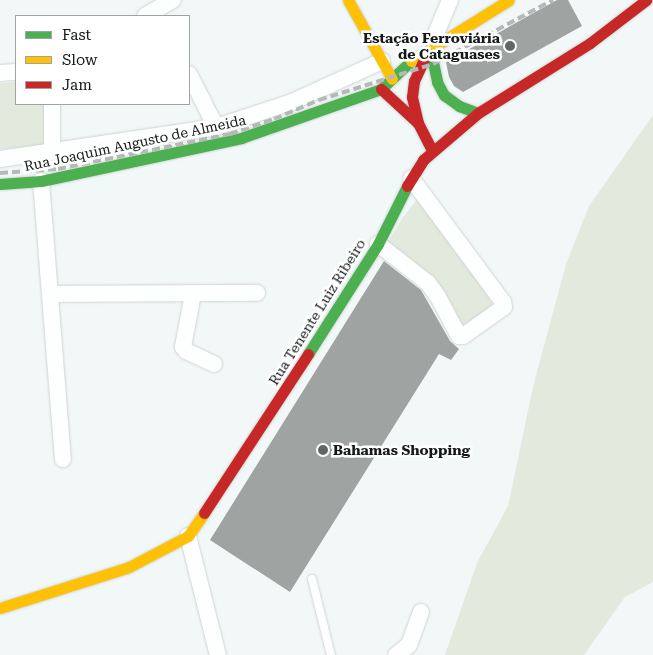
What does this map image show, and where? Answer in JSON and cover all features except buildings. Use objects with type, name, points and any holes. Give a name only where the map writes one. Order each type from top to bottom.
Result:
[{"type":"main road","points":[[348,0],[392,79]]},
{"type":"main road","name":"Rua Joaquim Augusto de Almeida","points":[[0,184],[41,181],[241,138],[381,89],[430,48],[510,0]]},
{"type":"main road","name":"Rua Tenente Luiz Ribeiro","points":[[0,608],[129,567],[178,543],[188,536],[331,320],[378,244],[411,178],[432,151],[478,114],[590,43],[646,0]]},
{"type":"main road","points":[[430,48],[437,82],[444,95],[458,106],[478,114]]},
{"type":"main road","points":[[430,48],[414,81],[412,97],[418,123],[432,151]]},
{"type":"main road","points":[[381,89],[392,96],[418,123]]},
{"type":"street","points":[[154,14],[173,0]]},
{"type":"street","points":[[430,48],[450,0]]},
{"type":"street","points":[[0,159],[216,127],[292,102],[384,64]]},
{"type":"street","points":[[0,73],[15,72]]},
{"type":"street","points":[[190,76],[216,127]]},
{"type":"street","points":[[52,105],[52,152]]},
{"type":"street","points":[[378,244],[428,283],[438,297],[458,336],[463,336],[504,307],[503,302],[411,178]]},
{"type":"street","points":[[41,181],[63,459]]},
{"type":"street","points":[[50,294],[257,293]]},
{"type":"street","points":[[193,294],[183,347],[186,351],[214,364]]},
{"type":"street","points":[[188,536],[218,655]]},
{"type":"street","points":[[396,655],[409,644],[421,612]]},
{"type":"lane","points":[[312,579],[331,655]]},
{"type":"shaded area","points":[[15,82],[15,105],[44,105],[45,145],[0,149],[0,83]]},
{"type":"shaded area","points":[[653,115],[653,582],[625,597],[584,655],[445,655],[477,563],[508,506],[533,387],[566,264],[589,206]]},
{"type":"shaded area","points":[[419,197],[495,307],[464,329],[385,247],[403,217]]},
{"type":"railway","points":[[0,173],[58,169],[230,134],[274,119],[319,100],[433,64],[553,0]]},
{"type":"traffic: fast","points":[[430,48],[437,82],[444,95],[459,106],[478,113]]},
{"type":"traffic: fast","points":[[0,184],[41,181],[241,138],[381,89],[411,61]]},
{"type":"traffic: fast","points":[[308,354],[378,244],[407,186]]},
{"type":"traffic: slow","points":[[348,0],[392,79]]},
{"type":"traffic: slow","points":[[411,61],[509,0]]},
{"type":"traffic: slow","points":[[0,608],[129,567],[188,536],[204,513]]},
{"type":"traffic: jam","points":[[407,186],[423,160],[478,113],[590,43],[646,0]]},
{"type":"traffic: jam","points":[[418,123],[412,97],[414,81],[427,53]]},
{"type":"traffic: jam","points":[[381,89],[418,123],[432,151]]},
{"type":"traffic: jam","points":[[204,513],[308,354]]},
{"type":"place","name":"Estação Ferroviária de Cataguases","points":[[510,46]]},
{"type":"place","name":"Bahamas Shopping","points":[[323,450]]}]
